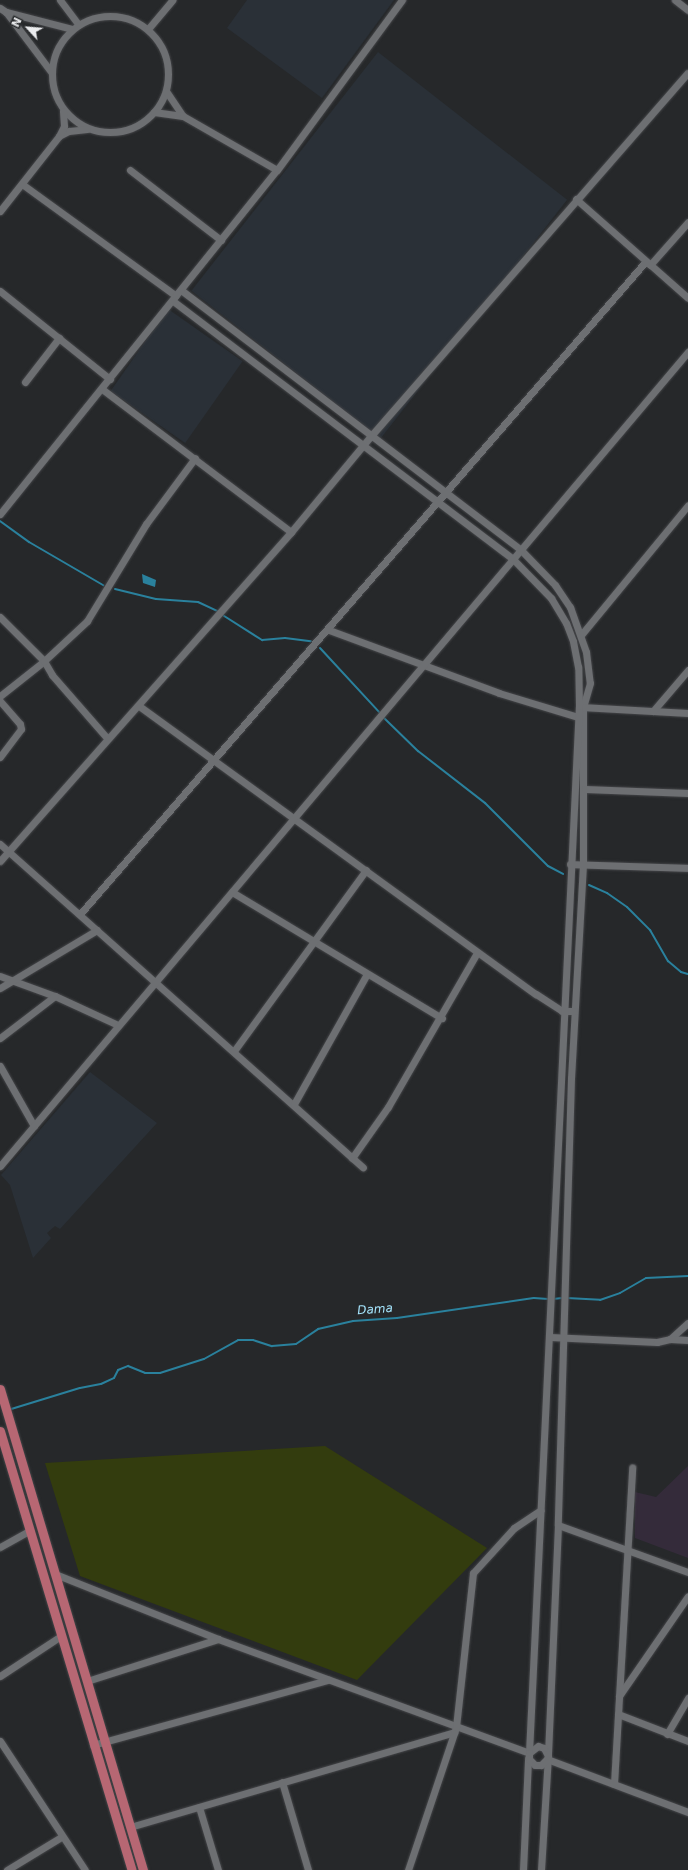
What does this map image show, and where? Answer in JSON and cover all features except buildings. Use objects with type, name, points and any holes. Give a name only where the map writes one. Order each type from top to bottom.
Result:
[{"type":"main road","points":[[1,1393],[143,1870]]},
{"type":"main road","points":[[0,1431],[2,1446],[30,1530],[93,1745],[132,1870]]},
{"type":"street","points":[[60,0],[79,25]]},
{"type":"street","points":[[148,29],[172,0]]},
{"type":"street","points":[[0,514],[277,170],[402,0]]},
{"type":"street","points":[[675,0],[688,10]]},
{"type":"street","points":[[3,10],[72,29]]},
{"type":"street","points":[[3,10],[52,73]]},
{"type":"street","points":[[0,211],[22,184],[64,126],[65,117],[54,88],[52,73],[57,49],[72,29],[96,17],[114,15],[126,17],[148,29],[157,39],[166,57],[168,71],[166,91],[154,112],[142,123],[126,130],[110,132],[77,129],[58,136]]},
{"type":"street","points":[[0,861],[107,738],[138,706],[223,610],[576,198],[688,73]]},
{"type":"street","points":[[166,91],[183,116]]},
{"type":"street","points":[[61,105],[72,118],[93,130]]},
{"type":"street","points":[[154,112],[183,116],[277,170]]},
{"type":"street","points":[[130,170],[221,240]]},
{"type":"street","points":[[22,184],[370,437],[521,550],[555,585],[570,607],[581,635],[589,667],[590,683],[578,717],[562,1011],[550,1288],[550,1337],[523,1870]]},
{"type":"street","points":[[576,198],[688,298]]},
{"type":"street","points":[[80,914],[329,630],[445,494],[648,263],[688,222]]},
{"type":"street","points":[[0,291],[110,379]]},
{"type":"street","points":[[177,296],[362,446],[513,559],[543,587],[566,623],[574,641],[578,667],[581,707],[584,789],[583,864],[574,1011],[558,1525],[548,1757],[541,1870]]},
{"type":"street","points":[[25,382],[59,338]]},
{"type":"street","points":[[0,1166],[688,352]]},
{"type":"street","points":[[102,389],[291,532]]},
{"type":"street","points":[[0,696],[44,661],[91,615],[146,524],[195,458]]},
{"type":"street","points":[[581,635],[688,506]]},
{"type":"street","points":[[0,617],[44,661],[52,675],[107,738]]},
{"type":"street","points":[[329,630],[422,666],[499,693],[578,717]]},
{"type":"street","points":[[653,711],[688,670]]},
{"type":"street","points":[[0,701],[20,724],[21,729],[0,757]]},
{"type":"street","points":[[138,706],[212,762],[366,870],[477,953],[562,1011],[574,1011]]},
{"type":"street","points":[[581,707],[688,713]]},
{"type":"street","points":[[584,789],[688,793]]},
{"type":"street","points":[[0,844],[156,981],[363,1167]]},
{"type":"street","points":[[570,864],[688,868]]},
{"type":"street","points":[[234,1051],[314,939],[366,870]]},
{"type":"street","points":[[232,892],[314,939],[367,974],[442,1018]]},
{"type":"street","points":[[0,988],[16,980],[97,930]]},
{"type":"street","points":[[352,1158],[388,1107],[442,1018],[477,953]]},
{"type":"street","points":[[294,1104],[367,974]]},
{"type":"street","points":[[0,976],[16,980],[54,996],[118,1026]]},
{"type":"street","points":[[0,1038],[54,996]]},
{"type":"street","points":[[0,1066],[34,1126]]},
{"type":"street","points":[[670,1338],[688,1322]]},
{"type":"street","points":[[550,1337],[646,1343],[670,1338],[688,1340]]},
{"type":"street","points":[[614,1784],[632,1468]]},
{"type":"street","points":[[408,1870],[455,1729],[473,1573],[514,1528],[541,1510]]},
{"type":"street","points":[[558,1525],[688,1572]]},
{"type":"street","points":[[0,1547],[30,1530]]},
{"type":"street","points":[[55,1574],[218,1639],[455,1729],[528,1755],[535,1766],[541,1765],[548,1757]]},
{"type":"street","points":[[619,1697],[688,1596]]},
{"type":"street","points":[[0,1676],[61,1636]]},
{"type":"street","points":[[87,1681],[218,1639]]},
{"type":"street","points":[[93,1745],[328,1680]]},
{"type":"street","points":[[667,1734],[688,1698]]},
{"type":"street","points":[[618,1714],[688,1741]]},
{"type":"street","points":[[130,1827],[455,1729]]},
{"type":"street","points":[[0,1741],[61,1837],[85,1870]]},
{"type":"street","points":[[528,1755],[535,1747],[541,1746],[548,1757],[688,1812]]},
{"type":"street","points":[[282,1782],[308,1870]]},
{"type":"street","points":[[199,1806],[218,1870]]},
{"type":"street","points":[[7,1870],[61,1837]]},
{"type":"shaded area","points":[[247,0],[394,0],[322,98],[227,28]]},
{"type":"shaded area","points":[[378,52],[567,200],[381,439],[191,291]]},
{"type":"shaded area","points":[[168,309],[243,361],[185,443],[111,391]]},
{"type":"shaded area","points":[[90,1072],[157,1123],[60,1229],[55,1226],[47,1233],[51,1238],[33,1258],[10,1185],[1,1175]]},
{"type":"shaded area","points":[[688,1466],[688,1558],[635,1538],[635,1492],[656,1497]]},
{"type":"green space","points":[[325,1446],[487,1548],[357,1680],[80,1576],[45,1463]]},
{"type":"water","points":[[142,574],[156,580],[155,587],[143,583]]},
{"type":"waterway","points":[[0,521],[29,542],[103,585]]},
{"type":"waterway","points":[[115,589],[156,599],[198,602],[217,611]]},
{"type":"waterway","points":[[221,614],[262,640],[285,638],[311,641]]},
{"type":"waterway","points":[[320,648],[380,713]]},
{"type":"waterway","points":[[383,717],[418,751],[485,803],[548,866],[563,874]]},
{"type":"waterway","points":[[589,885],[607,893],[627,907],[650,930],[668,961],[681,972],[688,974]]},
{"type":"waterway","name":"Dama","points":[[567,1298],[600,1300],[620,1293],[646,1278],[688,1276]]},
{"type":"waterway","name":"Dama","points":[[8,1410],[80,1388],[101,1384],[114,1378],[118,1370],[128,1366],[145,1373],[160,1373],[204,1359],[238,1340],[253,1340],[272,1346],[296,1344],[318,1329],[353,1321],[397,1318],[534,1298],[548,1299]]},
{"type":"waterway","name":"Dama","points":[[553,1299],[562,1298]]}]
